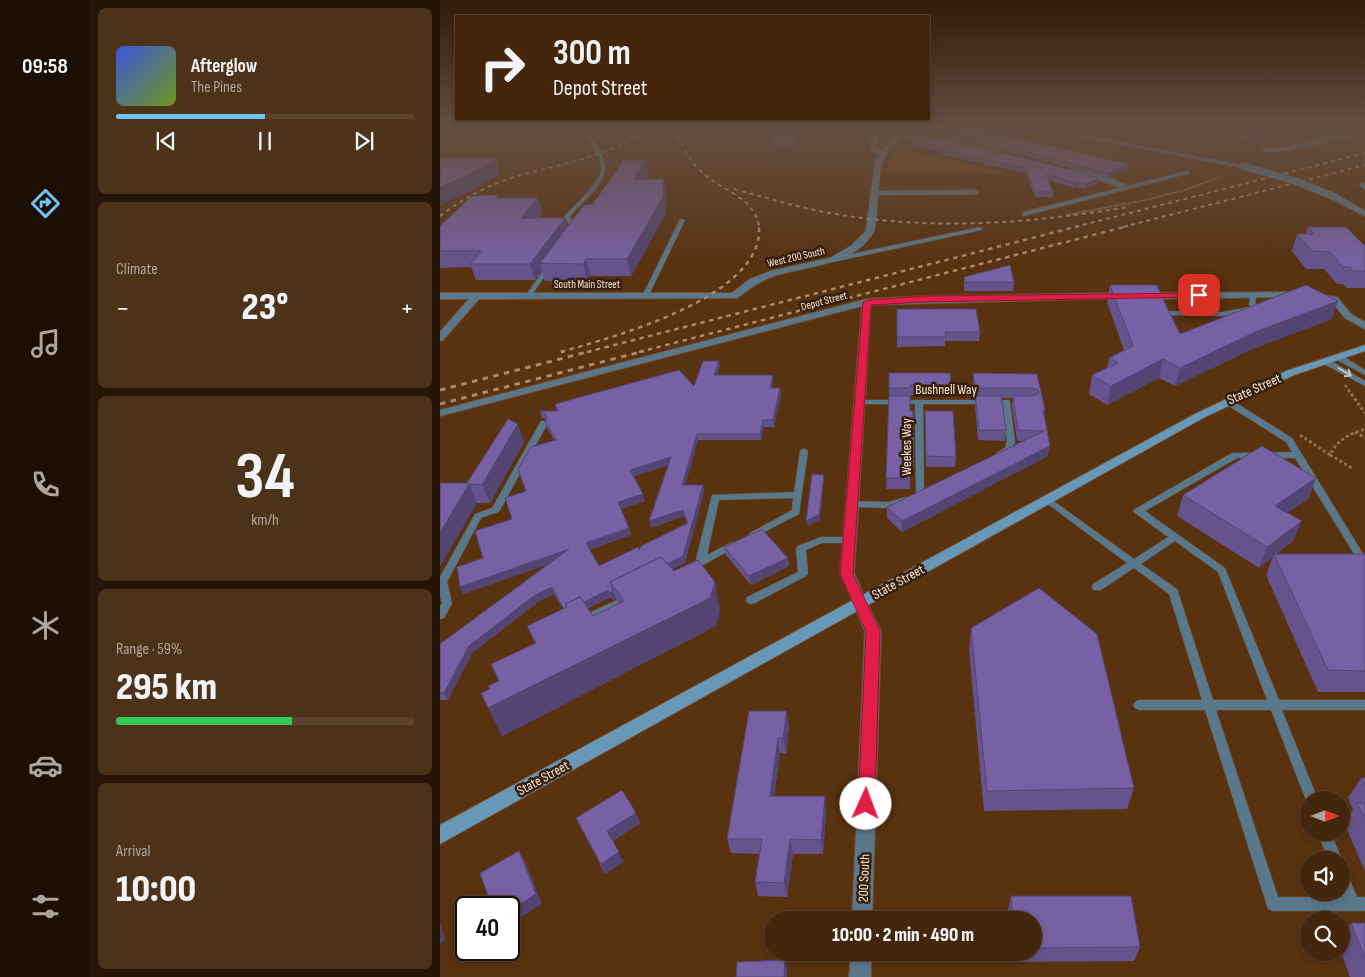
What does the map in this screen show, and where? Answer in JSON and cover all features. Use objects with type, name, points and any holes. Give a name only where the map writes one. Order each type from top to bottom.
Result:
[{"type":"main road","name":"State Street","points":[[440,835],[1045,499],[1227,401],[1278,378],[1331,358],[1365,348]]},
{"type":"street","name":"West 200 South","points":[[734,296],[753,281],[760,278],[774,273],[833,260],[854,248],[870,232],[876,175]]},
{"type":"street","points":[[1086,175],[1127,188]]},
{"type":"street","points":[[1026,214],[1177,175]]},
{"type":"street","points":[[1273,175],[1333,196],[1365,214]]},
{"type":"street","points":[[874,193],[976,192]]},
{"type":"street","name":"South Main Street","points":[[440,296],[734,296]]},
{"type":"street","points":[[440,338],[476,296]]},
{"type":"street","name":"Depot Street","points":[[440,413],[867,302],[924,299],[1309,296],[1334,299],[1348,316],[1365,326]]},
{"type":"street","name":"200 South","points":[[862,911],[873,631],[846,574],[867,302]]},
{"type":"street","points":[[860,977],[861,961]]},
{"type":"lane","points":[[571,238],[576,231],[567,217],[572,208],[602,175]]},
{"type":"lane","points":[[1365,184],[1362,185],[1365,188]]},
{"type":"lane","points":[[646,295],[682,220]]},
{"type":"lane","points":[[833,260],[980,229]]},
{"type":"lane","points":[[528,296],[555,258]]},
{"type":"lane","points":[[1161,313],[1223,314],[1252,308],[1253,295]]},
{"type":"lane","points":[[1331,358],[1365,373]]},
{"type":"lane","points":[[1331,358],[1365,384]]},
{"type":"lane","points":[[1227,401],[1290,440],[1365,565]]},
{"type":"lane","name":"Bushnell Way","points":[[860,402],[1010,402],[1011,442],[1008,449],[990,458]]},
{"type":"lane","name":"Weekes Way","points":[[919,402],[920,493]]},
{"type":"lane","points":[[440,615],[447,602],[442,582],[478,516],[496,510],[544,423]]},
{"type":"lane","points":[[798,495],[715,497],[696,565],[796,512],[804,451]]},
{"type":"lane","points":[[1299,455],[1235,455],[1138,511],[1222,570],[1308,791]]},
{"type":"lane","points":[[851,504],[888,505],[904,501],[929,488]]},
{"type":"lane","points":[[1045,499],[1173,592],[1273,904],[1359,904]]},
{"type":"lane","points":[[1097,587],[1175,537]]},
{"type":"lane","points":[[750,600],[804,574],[801,548],[821,540],[849,540]]},
{"type":"lane","points":[[578,624],[639,593]]},
{"type":"lane","points":[[1139,705],[1365,705]]},
{"type":"lane","points":[[1350,890],[1359,904]]},
{"type":"path","points":[[1044,209],[1064,215],[1086,213],[1188,189],[1218,178]]},
{"type":"path","points":[[1345,384],[1365,413]]},
{"type":"path","points":[[1330,455],[1333,448],[1343,438],[1365,428]]},
{"type":"path","points":[[1354,432],[1365,438]]},
{"type":"path","points":[[1299,434],[1352,468]]},
{"type":"building","points":[[440,175],[468,175],[466,176],[440,187]]},
{"type":"building","points":[[614,175],[636,175],[633,179],[663,179],[663,197],[627,259],[586,259],[583,264],[540,263],[584,205],[592,205]]},
{"type":"building","points":[[1028,175],[1046,175],[1053,192],[1035,192]]},
{"type":"building","points":[[1048,175],[1087,175],[1099,178],[1086,184],[1075,183]]},
{"type":"building","points":[[497,195],[495,198],[538,198],[521,218],[565,218],[530,264],[470,264],[481,251],[440,251],[440,226],[472,196]]},
{"type":"building","points":[[1308,227],[1346,227],[1365,246],[1365,271],[1353,271],[1350,267],[1343,267],[1330,252],[1312,251],[1297,234],[1314,234]]},
{"type":"building","points":[[1010,265],[1014,282],[965,282],[964,277]]},
{"type":"building","points":[[1110,285],[1157,285],[1160,296],[1180,334],[1306,285],[1338,301],[1255,332],[1180,368],[1163,359],[1111,386],[1092,375],[1118,363],[1109,358],[1133,346]]},
{"type":"building","points":[[897,309],[976,309],[980,332],[945,332],[946,337],[897,337]]},
{"type":"building","points":[[703,361],[719,361],[714,375],[773,375],[770,388],[780,388],[773,420],[763,420],[760,434],[697,434],[682,485],[703,485],[683,556],[667,564],[661,557],[610,582],[613,591],[610,593],[608,590],[584,602],[580,597],[565,604],[567,607],[564,609],[552,587],[535,595],[469,646],[444,693],[440,693],[440,644],[569,549],[460,587],[457,567],[483,558],[475,531],[512,519],[505,498],[526,491],[518,469],[531,447],[556,440],[545,421],[546,414],[540,411],[558,411],[555,404],[679,370],[694,386]],"holes":[[[671,457],[649,521],[683,510],[688,523],[641,546],[639,550],[638,547],[599,566],[586,543],[629,528],[618,502],[643,494],[630,470]]]},
{"type":"building","points":[[889,373],[950,373],[951,385],[910,385],[910,388],[889,388]]},
{"type":"building","points":[[973,373],[1037,374],[1050,446],[902,521],[887,507],[1044,431],[1018,430],[1013,396],[1033,396],[1039,393],[1038,390],[1033,388],[975,388]]},
{"type":"building","points":[[889,396],[910,396],[910,411],[913,411],[914,456],[910,456],[910,478],[886,478]]},
{"type":"building","points":[[975,396],[1001,396],[1006,430],[979,430]]},
{"type":"building","points":[[925,411],[953,411],[956,457],[926,456]]},
{"type":"building","points":[[508,419],[518,424],[482,485],[469,484],[440,533],[440,483],[467,483]]},
{"type":"building","points":[[1262,446],[1316,478],[1275,506],[1302,521],[1267,547],[1183,495]]},
{"type":"building","points":[[812,474],[824,475],[819,515],[806,521]]},
{"type":"building","points":[[762,529],[788,558],[749,576],[724,547]]},
{"type":"building","points":[[1274,554],[1365,554],[1365,671],[1328,670]]},
{"type":"building","points":[[661,557],[674,571],[698,560],[715,582],[710,598],[488,708],[481,693],[490,689],[488,686],[499,681],[491,664],[536,643],[527,626],[567,607],[565,604],[580,597],[593,616],[624,601],[610,582]]},
{"type":"building","points":[[1039,588],[1097,634],[1134,788],[987,791],[971,628]]},
{"type":"building","points":[[749,711],[787,711],[783,738],[778,738],[770,796],[825,796],[821,840],[790,839],[784,883],[755,882],[762,839],[727,839]]},
{"type":"building","points":[[1361,778],[1365,778],[1365,786]]},
{"type":"building","points":[[622,790],[636,813],[607,831],[619,852],[601,864],[576,818]]},
{"type":"building","points":[[1357,803],[1365,803],[1365,819]]},
{"type":"building","points":[[519,851],[536,894],[520,904],[520,896],[488,896],[480,873]]},
{"type":"building","points":[[1011,896],[1131,896],[1140,947],[1042,948],[1042,911],[1012,911]]},
{"type":"building","points":[[1351,923],[1365,923],[1365,958]]},
{"type":"building","points":[[785,961],[784,977],[736,977],[737,962]]},
{"type":"railway","points":[[440,216],[466,198],[494,184],[523,175]]},
{"type":"railway","points":[[705,175],[745,202],[756,217],[759,227]]},
{"type":"railway","points":[[1075,227],[1280,175]]},
{"type":"railway","points":[[1123,227],[1328,175]]},
{"type":"railway","points":[[734,189],[830,213],[904,222],[979,223],[1016,221],[1053,218],[1127,207]]},
{"type":"railway","points":[[587,352],[1079,226]]},
{"type":"railway","points":[[639,352],[1128,226]]},
{"type":"railway","points":[[564,351],[561,352],[648,324],[682,310],[713,293],[738,274],[754,251],[759,227]]},
{"type":"railway","points":[[440,390],[591,351]]},
{"type":"railway","points":[[440,404],[644,351]]},
{"type":"route","points":[[866,804],[873,631],[846,574],[867,302],[924,299],[1199,295]]}]
